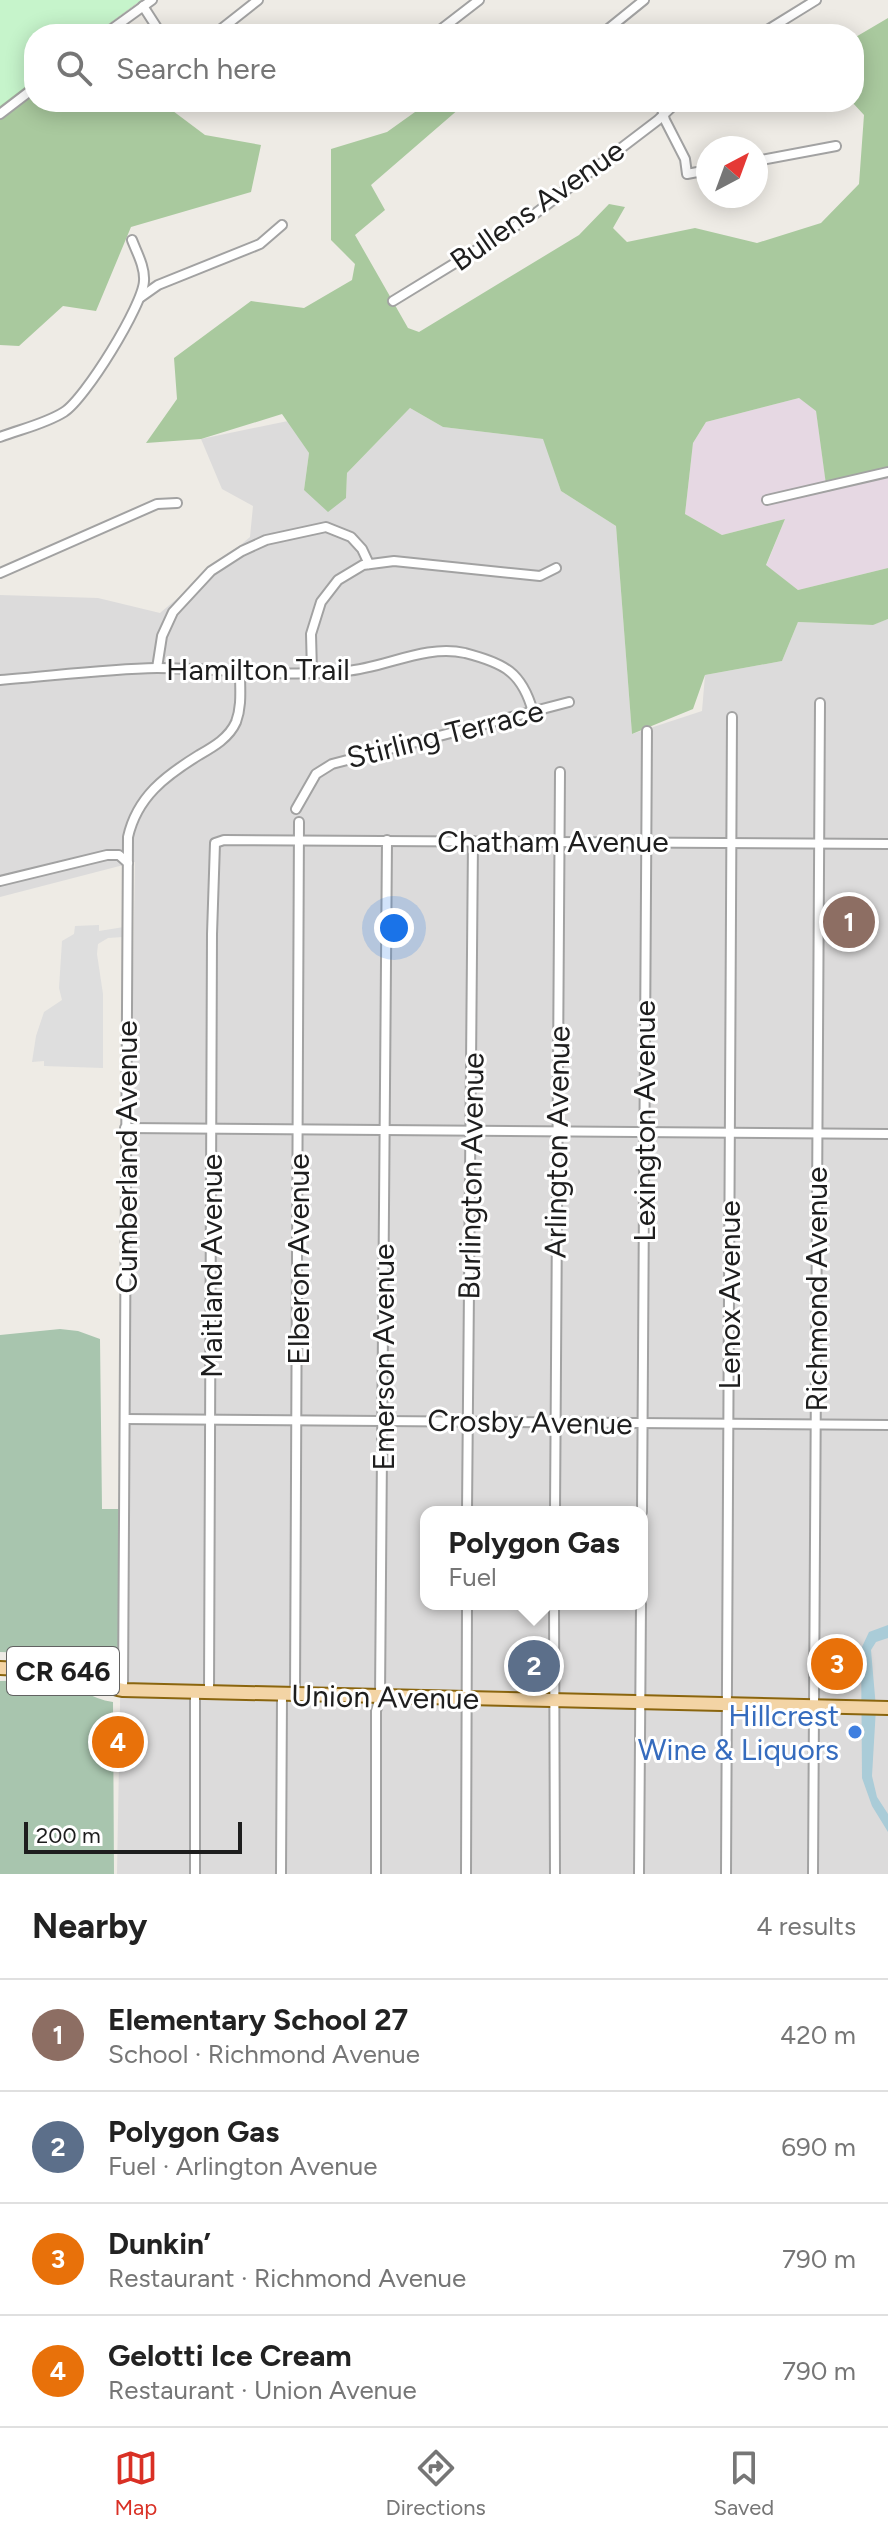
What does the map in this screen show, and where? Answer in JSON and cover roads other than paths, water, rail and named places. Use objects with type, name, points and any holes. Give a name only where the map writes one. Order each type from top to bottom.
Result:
[{"type":"main road","name":"CR 646","points":[[0,1668],[58,1670],[123,1690]]},
{"type":"main road","name":"Union Avenue","points":[[123,1690],[885,1708]]},
{"type":"street","points":[[228,24],[258,0]]},
{"type":"street","points":[[448,24],[479,0]]},
{"type":"street","points":[[615,24],[644,0]]},
{"type":"street","points":[[777,24],[816,0]]},
{"type":"street","points":[[119,24],[148,3],[157,24]]},
{"type":"street","points":[[0,114],[24,96]]},
{"type":"street","points":[[664,114],[685,159],[687,174],[696,172]]},
{"type":"street","name":"Bullens Avenue","points":[[393,301],[532,216],[664,114]]},
{"type":"street","points":[[768,159],[836,146]]},
{"type":"street","points":[[141,297],[158,285],[260,244],[282,225]]},
{"type":"street","points":[[0,437],[53,418],[73,405],[95,378],[141,297],[144,276],[132,240]]},
{"type":"street","points":[[767,500],[888,472]]},
{"type":"street","points":[[0,573],[157,504],[177,503]]},
{"type":"street","points":[[157,668],[162,636],[173,612],[211,571],[242,551],[278,537],[326,527],[351,537],[362,549],[369,564]]},
{"type":"street","points":[[312,672],[311,634],[321,602],[338,580],[369,564],[394,561],[540,576],[556,568]]},
{"type":"street","name":"Hamilton Trail","points":[[0,680],[157,668],[240,673],[357,670],[423,654],[457,652],[481,658],[515,675],[527,692],[533,712]]},
{"type":"street","name":"Cumberland Avenue","points":[[123,1690],[125,1128],[130,827],[144,799],[158,783],[211,748],[234,726],[241,706],[240,673]]},
{"type":"street","name":"Stirling Terrace","points":[[296,809],[316,774],[332,764],[569,702]]},
{"type":"street","name":"Richmond Avenue","points":[[813,1874],[820,703]]},
{"type":"street","name":"Lenox Avenue","points":[[726,1874],[732,717]]},
{"type":"street","name":"Lexington Avenue","points":[[642,1506],[647,731]]},
{"type":"street","name":"Arlington Avenue","points":[[555,1506],[560,772]]},
{"type":"street","name":"Elberon Avenue","points":[[281,1874],[297,1420],[299,822]]},
{"type":"street","name":"Chatham Avenue","points":[[218,840],[888,844]]},
{"type":"street","name":"Maitland Avenue","points":[[195,1874],[210,1420],[214,847],[218,840]]},
{"type":"street","name":"Emerson Avenue","points":[[376,1874],[387,840]]},
{"type":"street","name":"Burlington Avenue","points":[[467,1506],[473,841]]},
{"type":"street","points":[[0,881],[107,855],[119,855],[128,863]]},
{"type":"street","points":[[125,1128],[888,1134]]},
{"type":"street","name":"Crosby Avenue","points":[[125,1419],[888,1425]]},
{"type":"street","points":[[466,1874],[467,1610]]},
{"type":"street","points":[[554,1610],[555,1874]]},
{"type":"street","points":[[639,1874],[641,1610]]},
{"type":"water","points":[[888,1625],[888,1638],[876,1642],[871,1650],[876,1708],[872,1776],[877,1797],[888,1814],[888,1832],[872,1806],[862,1778],[861,1649],[869,1632]]},
{"type":"place","name":"Elementary School 27","points":[[849,922]]},
{"type":"place","name":"Dunkin’","points":[[837,1664]]},
{"type":"place","name":"Polygon Gas","points":[[534,1666]]},
{"type":"place","name":"Hillcrest Wine & Liquors","points":[[855,1732]]},
{"type":"place","name":"Gelotti Ice Cream","points":[[118,1742]]}]
